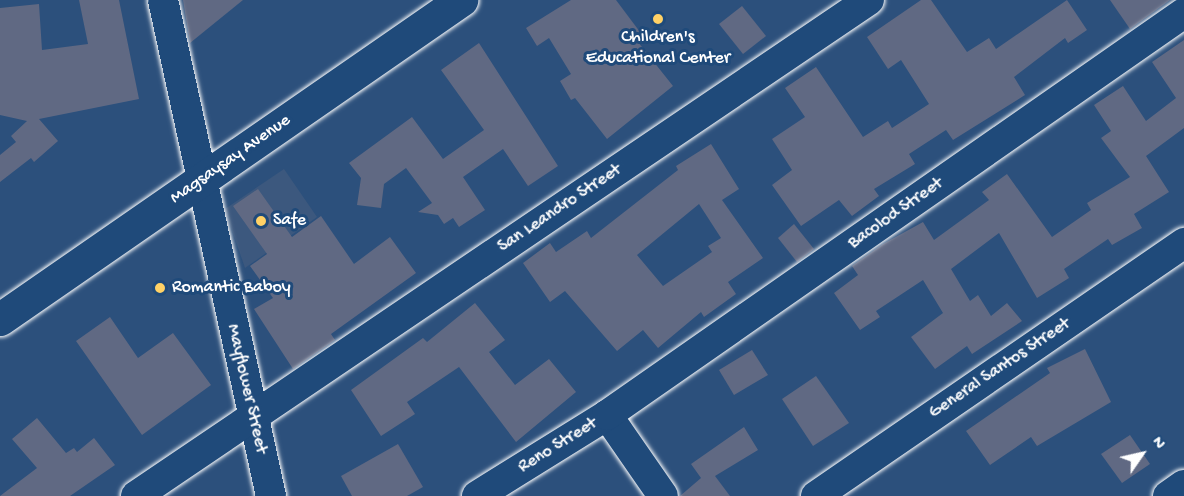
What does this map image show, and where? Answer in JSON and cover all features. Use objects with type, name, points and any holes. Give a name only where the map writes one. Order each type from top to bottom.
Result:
[{"type":"main road","name":"Magsaysay Avenue","points":[[0,319],[461,0]]},
{"type":"street","name":"Mayflower Street","points":[[163,0],[251,418],[271,496]]},
{"type":"street","name":"San Leandro Street","points":[[136,496],[869,0]]},
{"type":"street","name":"Bacolod Street","points":[[607,415],[1184,13]]},
{"type":"street","name":"General Santos Street","points":[[816,496],[1184,243]]},
{"type":"street","name":"Reno Street","points":[[477,496],[607,415]]},
{"type":"street","points":[[607,415],[663,496]]},
{"type":"street","points":[[1168,496],[1184,485]]},
{"type":"shaded area","points":[[284,169],[317,217],[245,268],[225,209]]},
{"type":"building","points":[[79,0],[119,0],[139,99],[39,119],[58,141],[34,162],[31,158],[0,182],[0,155],[16,142],[11,136],[27,121],[0,115],[0,8],[39,4],[42,50],[88,44]]},
{"type":"building","points":[[183,0],[243,0],[190,43]]},
{"type":"building","points":[[571,0],[616,0],[640,32],[634,37],[673,86],[607,139],[575,98],[571,100],[560,81],[571,74],[549,38],[537,46],[526,28]]},
{"type":"building","points":[[921,0],[931,0],[967,52],[989,38],[996,49],[1067,0],[1087,30],[1068,43],[1065,38],[1014,77],[1025,95],[953,140],[946,130],[909,154],[915,164],[874,189],[879,196],[852,216],[839,200],[801,226],[772,185],[792,170],[772,139],[805,117],[785,88],[816,67],[863,137],[888,121],[892,128],[929,104],[901,60],[888,69],[867,37]]},
{"type":"building","points":[[1110,0],[1170,0],[1130,29]]},
{"type":"building","points":[[742,6],[766,36],[743,54],[719,24]]},
{"type":"building","points":[[1184,40],[1184,128],[1146,156],[1169,192],[1134,214],[1142,228],[1112,245],[1108,239],[1064,269],[1069,278],[1037,298],[999,233],[951,269],[970,301],[978,295],[991,316],[1007,303],[1022,321],[972,354],[967,346],[935,369],[911,337],[943,313],[923,280],[876,311],[880,317],[860,330],[834,293],[858,275],[852,266],[883,244],[923,222],[934,240],[989,200],[982,192],[1007,174],[1052,237],[1091,210],[1087,203],[1130,177],[1101,138],[1111,131],[1094,105],[1123,86],[1146,121],[1176,98],[1152,62]]},
{"type":"building","points":[[479,43],[558,166],[528,186],[503,149],[463,177],[485,210],[459,227],[453,218],[444,224],[438,215],[418,212],[432,203],[406,168],[384,184],[381,208],[357,205],[361,178],[349,163],[412,117],[443,159],[484,130],[441,70]]},
{"type":"building","points":[[711,144],[739,189],[722,200],[763,258],[728,282],[736,294],[704,317],[701,312],[658,348],[643,330],[617,351],[565,291],[550,302],[523,263],[550,243],[556,252],[587,231],[591,238],[678,170],[676,166]],"holes":[[[699,204],[721,238],[708,246],[712,252],[663,286],[637,255]]]},
{"type":"building","points":[[258,189],[292,237],[321,216],[354,264],[390,237],[416,273],[331,334],[335,340],[293,369],[254,309],[273,298],[250,266],[267,254],[233,206]]},
{"type":"building","points":[[794,224],[814,249],[797,262],[778,238]]},
{"type":"building","points":[[475,303],[505,340],[489,352],[515,385],[549,359],[576,392],[516,442],[459,367],[407,402],[415,414],[381,436],[351,390],[423,338],[427,342]]},
{"type":"building","points":[[110,317],[138,358],[173,333],[211,385],[142,435],[76,341]]},
{"type":"building","points":[[1085,349],[1111,402],[1037,446],[1031,437],[990,465],[966,431],[1050,373],[1047,368]]},
{"type":"building","points":[[752,350],[768,375],[734,395],[719,370]]},
{"type":"building","points":[[816,376],[849,423],[813,446],[782,399]]},
{"type":"building","points":[[37,418],[66,453],[74,448],[77,452],[94,438],[115,465],[70,496],[0,496],[37,468],[12,439]]},
{"type":"building","points":[[744,427],[758,450],[715,476],[730,496],[680,496],[701,478],[691,464]]},
{"type":"building","points":[[1130,435],[1150,464],[1122,483],[1101,454]]},
{"type":"building","points":[[398,444],[423,487],[407,496],[352,496],[341,476]]},
{"type":"place","name":"Children's Educational Center","points":[[658,19]]},
{"type":"place","name":"Safe","points":[[261,221]]},
{"type":"place","name":"Romantic Baboy","points":[[160,288]]}]
